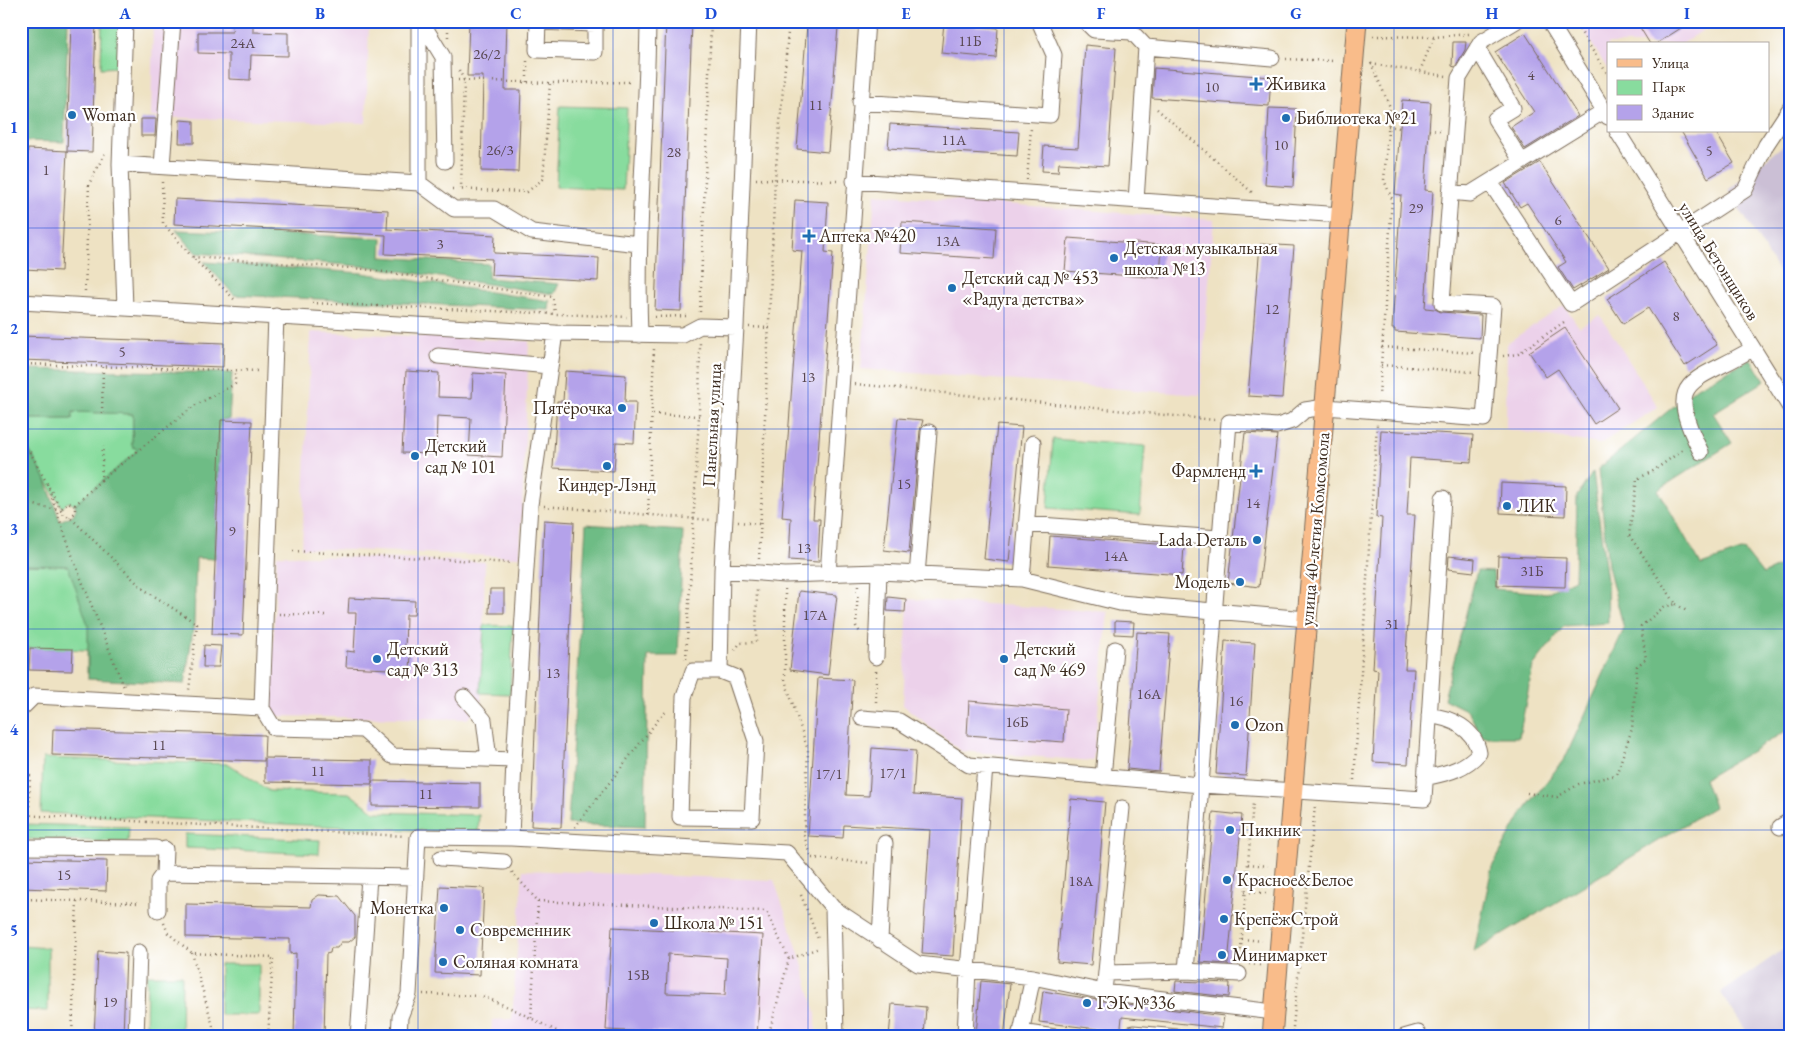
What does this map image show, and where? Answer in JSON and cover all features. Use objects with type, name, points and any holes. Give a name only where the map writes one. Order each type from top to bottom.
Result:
[{"type":"main road","name":"улица 40-летия Комсомола","points":[[1272,1037],[1357,21]]},
{"type":"street","points":[[125,21],[120,164],[125,308]]},
{"type":"street","points":[[162,166],[173,21]]},
{"type":"street","points":[[420,21],[423,186]]},
{"type":"street","points":[[420,21],[443,56],[445,161]]},
{"type":"street","points":[[647,335],[640,318],[639,244],[648,82],[648,21]]},
{"type":"street","name":"Панельная улица","points":[[720,671],[722,570],[736,327],[748,21]]},
{"type":"street","points":[[828,574],[854,181],[867,21]]},
{"type":"street","points":[[860,102],[1050,115],[1054,55],[1039,21]]},
{"type":"street","points":[[1085,21],[1094,30],[1133,27],[1146,47],[1136,201]]},
{"type":"street","points":[[1186,972],[1229,422],[1277,426],[1292,421],[1305,410],[1325,407],[1484,419],[1493,306],[1442,303],[1459,78],[1482,42],[1516,21]]},
{"type":"street","points":[[1450,192],[1470,194],[1606,114],[1549,21]]},
{"type":"street","points":[[1146,47],[1272,58]]},
{"type":"street","points":[[1477,48],[1513,108],[1495,119],[1522,162]]},
{"type":"street","points":[[1490,182],[1571,304],[1745,190],[1766,145],[1791,107]]},
{"type":"street","name":"улица Бетонщиков","points":[[1618,132],[1791,409]]},
{"type":"street","points":[[120,164],[423,186],[454,209],[494,209],[532,232],[639,244]]},
{"type":"street","points":[[854,181],[1341,215]]},
{"type":"street","points":[[21,302],[85,298],[125,308],[555,332],[683,335],[700,320],[736,327]]},
{"type":"street","points":[[276,316],[262,708],[274,728],[363,730],[392,756],[514,760]]},
{"type":"street","points":[[511,838],[530,505],[555,332]]},
{"type":"street","points":[[1698,447],[1686,423],[1682,399],[1691,382],[1722,367],[1752,349]]},
{"type":"street","points":[[438,356],[549,366]]},
{"type":"street","points":[[917,575],[929,432]]},
{"type":"street","points":[[1022,579],[1033,443]]},
{"type":"street","points":[[862,718],[899,721],[969,765],[1293,792],[1424,799],[1443,498]]},
{"type":"street","points":[[1026,524],[1219,538]]},
{"type":"street","points":[[722,570],[784,575],[879,572],[1022,579],[1120,603],[1307,619]]},
{"type":"street","points":[[876,657],[879,572]]},
{"type":"street","points":[[1103,777],[1115,649]]},
{"type":"street","points":[[693,671],[720,671],[735,677],[756,741],[752,818],[680,817],[684,697],[693,671]]},
{"type":"street","points":[[21,709],[34,696],[262,708]]},
{"type":"street","points":[[464,697],[484,720],[489,759]]},
{"type":"street","points":[[1425,778],[1458,770],[1472,762],[1479,753],[1473,739],[1456,722],[1429,716]]},
{"type":"street","points":[[966,1037],[968,968],[985,767]]},
{"type":"street","points":[[1104,992],[1122,808]]},
{"type":"street","points":[[400,1037],[400,1017],[415,994],[414,877],[418,837],[511,838],[787,853],[810,878],[833,908],[918,964],[968,968],[1032,977],[1104,992],[1274,1012]]},
{"type":"street","points":[[880,940],[885,843]]},
{"type":"street","points":[[21,846],[160,848],[164,873],[158,881],[158,910]]},
{"type":"street","points":[[441,858],[504,862]]},
{"type":"street","points":[[164,873],[414,877]]},
{"type":"street","points":[[358,1037],[369,877]]},
{"type":"street","points":[[833,908],[836,1037]]},
{"type":"street","points":[[136,1037],[139,952]]},
{"type":"street","points":[[1106,974],[1186,972],[1239,974]]},
{"type":"street","points":[[1032,977],[1020,1034],[1055,1037]]},
{"type":"street","points":[[1404,1037],[1418,1032],[1422,1037]]},
{"type":"street","points":[[1133,1033],[1177,1037]]},
{"type":"path","points":[[34,21],[68,22]]},
{"type":"path","points":[[685,667],[699,416],[700,320],[711,21]]},
{"type":"path","points":[[720,671],[740,643],[756,642],[775,179],[788,21]]},
{"type":"path","points":[[1574,21],[1607,73]]},
{"type":"path","points":[[1373,36],[1434,37],[1470,33]]},
{"type":"path","points":[[1420,71],[1434,37]]},
{"type":"path","points":[[1272,58],[1334,61]]},
{"type":"path","points":[[1371,64],[1459,78]]},
{"type":"path","points":[[444,80],[550,83],[648,82]]},
{"type":"path","points":[[423,186],[527,192],[543,179],[550,83]]},
{"type":"path","points":[[1143,96],[1272,210]]},
{"type":"path","points":[[1027,193],[1031,114]]},
{"type":"path","points":[[1388,126],[1400,128]]},
{"type":"path","points":[[85,298],[89,184],[106,152]]},
{"type":"path","points":[[162,166],[163,223],[192,257],[234,299]]},
{"type":"path","points":[[742,179],[854,181]]},
{"type":"path","points":[[192,257],[364,269],[554,297],[555,314]]},
{"type":"path","points":[[76,291],[85,298]]},
{"type":"path","points":[[85,298],[93,292]]},
{"type":"path","points":[[224,298],[243,299]]},
{"type":"path","points":[[312,302],[700,320]]},
{"type":"path","points":[[736,327],[770,328]]},
{"type":"path","points":[[647,335],[653,414],[648,515]]},
{"type":"path","points":[[21,364],[274,372]]},
{"type":"path","points":[[1381,365],[1488,373]]},
{"type":"path","points":[[102,413],[103,366]]},
{"type":"path","points":[[70,517],[75,512],[75,505],[101,480],[194,406],[235,384],[235,370]]},
{"type":"path","points":[[841,383],[1229,422]]},
{"type":"path","points":[[653,414],[699,416]]},
{"type":"path","points":[[101,480],[103,446]]},
{"type":"path","points":[[1688,612],[1676,604],[1629,535],[1637,479],[1698,447]]},
{"type":"path","points":[[21,450],[29,450],[64,515],[70,517],[142,588],[197,624],[187,705]]},
{"type":"path","points":[[45,478],[76,566],[130,701]]},
{"type":"path","points":[[21,502],[62,510]]},
{"type":"path","points":[[62,510],[68,502],[75,505]]},
{"type":"path","points":[[530,505],[760,524]]},
{"type":"path","points":[[293,551],[500,562],[526,566]]},
{"type":"path","points":[[784,575],[784,680],[808,750],[804,836],[812,858],[810,878]]},
{"type":"path","points":[[1528,793],[1557,797],[1579,784],[1616,775],[1632,729],[1637,666],[1646,659],[1641,626],[1664,607],[1676,604]]},
{"type":"path","points":[[275,614],[326,615]]},
{"type":"path","points":[[564,842],[661,716],[684,697]]},
{"type":"path","points":[[21,770],[30,776],[30,816]]},
{"type":"path","points":[[1239,974],[1254,789]]},
{"type":"path","points":[[1292,1037],[1316,793]]},
{"type":"path","points":[[21,815],[418,837]]},
{"type":"path","points":[[812,858],[884,864]]},
{"type":"path","points":[[504,862],[538,901],[532,1018]]},
{"type":"path","points":[[1248,864],[1268,866]]},
{"type":"path","points":[[800,891],[821,947],[822,955]]},
{"type":"path","points":[[1246,892],[1266,893]]},
{"type":"path","points":[[21,899],[140,903]]},
{"type":"path","points":[[72,1037],[77,901]]},
{"type":"path","points":[[538,901],[766,911],[789,959],[768,1037]]},
{"type":"path","points":[[158,910],[168,933],[192,953],[216,1037]]},
{"type":"path","points":[[1242,939],[1262,941]]},
{"type":"path","points":[[789,959],[821,947]]},
{"type":"path","points":[[192,953],[273,957],[268,1037]]},
{"type":"path","points":[[415,994],[422,985]]},
{"type":"path","points":[[415,994],[482,996],[532,1018],[568,1037]]},
{"type":"path","points":[[21,1028],[26,1037]]},
{"type":"shaded area","points":[[153,21],[369,21],[366,123],[151,117]]},
{"type":"shaded area","points":[[1578,21],[1717,21],[1685,42],[1607,42],[1607,68]]},
{"type":"shaded area","points":[[1791,139],[1791,292],[1728,190]]},
{"type":"shaded area","points":[[875,194],[1214,220],[1200,395],[861,369]]},
{"type":"shaded area","points":[[1564,305],[1579,327],[1600,315],[1658,407],[1600,444],[1506,429],[1507,343]]},
{"type":"shaded area","name":"Детский сад № 101","points":[[311,332],[529,341],[520,557],[302,548]]},
{"type":"shaded area","name":"Детский сад № 313","points":[[277,555],[485,562],[481,706],[467,719],[270,716]]},
{"type":"shaded area","name":"Детский сад № 469","points":[[908,599],[1108,612],[1093,761],[961,751],[903,705]]},
{"type":"shaded area","name":"Школа № 151","points":[[523,870],[774,880],[800,956],[816,1014],[816,1037],[491,1037],[492,1020],[512,1019]]},
{"type":"shaded area","points":[[1791,944],[1791,1037],[1750,1037],[1721,993]]},
{"type":"green space","points":[[22,21],[68,21],[64,142],[21,141]]},
{"type":"green space","points":[[102,21],[121,21],[121,67],[101,68]]},
{"type":"green space","points":[[1206,21],[1320,21],[1312,27],[1209,23]]},
{"type":"green space","points":[[560,106],[627,108],[623,190],[556,187]]},
{"type":"green space","points":[[176,230],[382,238],[381,257],[489,264],[488,278],[559,284],[554,294],[373,267],[196,253]]},
{"type":"green space","points":[[204,262],[362,273],[550,301],[549,310],[234,295]]},
{"type":"green space","points":[[1750,359],[1765,381],[1713,413],[1732,443],[1658,490],[1701,565],[1744,550],[1763,574],[1791,561],[1791,728],[1704,779],[1714,807],[1474,952],[1492,867],[1522,813],[1565,758],[1624,629],[1608,566],[1598,469],[1697,387]]},
{"type":"green space","points":[[23,369],[232,373],[229,420],[221,420],[215,559],[196,558],[194,622],[185,684],[88,679],[88,625],[68,566],[21,565],[22,450],[29,450],[45,478],[60,521],[73,515],[76,509],[75,505],[138,450],[132,446],[133,414],[73,412],[72,419],[22,419]]},
{"type":"green space","points":[[73,412],[133,414],[132,446],[138,450],[75,505],[68,502],[62,508],[29,450],[22,450],[22,419],[72,419]]},
{"type":"green space","points":[[1053,439],[1145,446],[1140,515],[1048,508]]},
{"type":"green space","points":[[1593,472],[1607,581],[1608,623],[1564,626],[1533,666],[1519,737],[1482,737],[1468,711],[1444,699],[1477,571],[1493,572],[1495,589],[1546,593],[1575,579],[1577,496]]},
{"type":"green space","points":[[586,524],[683,531],[678,656],[648,656],[645,827],[568,824]]},
{"type":"green space","points":[[21,565],[106,567],[87,673],[87,650],[21,648]]},
{"type":"green space","points":[[484,625],[513,626],[510,694],[480,693]]},
{"type":"green space","points":[[43,758],[229,764],[269,791],[349,793],[375,812],[479,815],[478,833],[41,813]]},
{"type":"green space","points":[[21,824],[129,827],[128,842],[21,839]]},
{"type":"green space","points":[[185,834],[320,840],[319,854],[185,848]]},
{"type":"green space","points":[[21,946],[48,948],[48,1011],[21,1010]]},
{"type":"green space","points":[[220,964],[259,964],[259,1015],[220,1015]]},
{"type":"green space","points":[[147,975],[182,975],[181,1037],[146,1037]]},
{"type":"building","points":[[71,21],[96,21],[92,152],[67,151]]},
{"type":"building","points":[[233,21],[253,21],[253,32],[288,33],[288,56],[251,55],[250,80],[229,79],[229,54],[198,53],[198,32],[232,32]]},
{"type":"building","points":[[469,21],[507,21],[505,90],[521,90],[518,172],[481,171],[483,76],[467,76]]},
{"type":"building","points":[[666,21],[692,21],[681,311],[655,310]]},
{"type":"building","points":[[1636,21],[1692,21],[1659,42],[1649,42]]},
{"type":"building","points":[[944,23],[998,28],[996,58],[941,53]]},
{"type":"building","points":[[807,24],[838,27],[828,152],[797,149]]},
{"type":"building","points":[[1525,33],[1578,116],[1525,149],[1511,127],[1534,112],[1495,52]]},
{"type":"building","points":[[1453,42],[1466,42],[1465,50],[1455,67],[1452,66]]},
{"type":"building","points":[[1085,45],[1116,48],[1108,166],[1059,163],[1058,172],[1042,171],[1044,146],[1078,148]]},
{"type":"building","points":[[1154,68],[1271,77],[1269,106],[1152,98]]},
{"type":"building","points":[[1402,100],[1431,102],[1425,190],[1433,191],[1425,308],[1441,312],[1481,315],[1480,338],[1395,332],[1395,329],[1392,329],[1401,195],[1395,194]]},
{"type":"building","points":[[1269,108],[1297,109],[1293,187],[1265,185]]},
{"type":"building","points":[[141,119],[156,119],[155,136],[141,136]]},
{"type":"building","points":[[180,120],[194,121],[194,143],[179,143]]},
{"type":"building","points":[[890,124],[1019,132],[1017,156],[888,148]]},
{"type":"building","points":[[1682,132],[1716,132],[1734,163],[1708,178]]},
{"type":"building","points":[[28,149],[67,151],[61,271],[24,269],[21,263],[21,224],[24,221]]},
{"type":"building","points":[[1540,162],[1609,268],[1573,290],[1558,267],[1566,262],[1527,203],[1520,207],[1505,183]]},
{"type":"building","points":[[175,199],[388,210],[387,229],[495,235],[494,253],[599,258],[598,281],[491,275],[492,259],[385,254],[386,235],[174,224]]},
{"type":"building","points":[[795,200],[828,202],[825,252],[833,253],[813,519],[820,519],[818,562],[789,560],[791,518],[782,517],[802,251],[792,250]]},
{"type":"building","points":[[902,222],[996,228],[994,259],[900,253]]},
{"type":"building","name":"Детская музыкальная школа №13","points":[[1068,238],[1162,245],[1160,278],[1065,271]]},
{"type":"building","points":[[1260,244],[1294,246],[1282,398],[1248,396]]},
{"type":"building","points":[[1664,262],[1717,345],[1685,366],[1648,308],[1623,324],[1607,299]]},
{"type":"building","points":[[1565,328],[1618,408],[1594,424],[1558,369],[1546,377],[1529,352]]},
{"type":"building","points":[[21,336],[224,343],[223,367],[21,360]]},
{"type":"building","points":[[406,371],[439,373],[438,397],[472,398],[473,373],[506,375],[502,457],[469,455],[471,418],[437,416],[436,454],[402,453]]},
{"type":"building","points":[[565,371],[626,375],[625,402],[636,402],[634,443],[616,442],[614,471],[553,468],[557,401],[563,401]]},
{"type":"building","points":[[898,418],[923,420],[920,431],[909,553],[884,550]]},
{"type":"building","points":[[221,420],[252,421],[243,635],[212,634]]},
{"type":"building","points":[[997,425],[1022,427],[1009,562],[984,559]]},
{"type":"building","points":[[1381,430],[1473,435],[1471,462],[1410,458],[1407,515],[1415,515],[1405,669],[1414,669],[1408,764],[1373,762],[1378,670],[1373,669],[1382,518],[1376,517]]},
{"type":"building","points":[[1245,433],[1277,435],[1259,587],[1228,583]]},
{"type":"building","points":[[1501,483],[1566,486],[1565,516],[1500,513]]},
{"type":"building","points":[[544,520],[574,522],[561,828],[531,826]]},
{"type":"building","points":[[1050,536],[1184,546],[1182,575],[1048,565]]},
{"type":"building","points":[[1449,556],[1475,559],[1474,572],[1448,569]]},
{"type":"building","points":[[1498,556],[1566,558],[1565,587],[1497,585]]},
{"type":"building","points":[[490,589],[504,589],[504,613],[489,613]]},
{"type":"building","points":[[799,591],[837,595],[828,675],[790,670]]},
{"type":"building","points":[[888,597],[906,599],[905,612],[887,611]]},
{"type":"building","points":[[349,598],[415,601],[414,615],[406,615],[405,653],[411,654],[410,670],[346,667],[347,651],[354,652],[356,613],[348,613]]},
{"type":"building","points":[[1115,621],[1134,622],[1133,635],[1115,634]]},
{"type":"building","points":[[1137,632],[1170,634],[1159,772],[1127,769]]},
{"type":"building","points":[[1225,641],[1255,643],[1246,776],[1216,774]]},
{"type":"building","points":[[204,645],[221,646],[219,667],[203,667]]},
{"type":"building","points":[[30,648],[73,649],[72,671],[29,670]]},
{"type":"building","points":[[818,678],[853,680],[846,795],[869,796],[872,748],[916,751],[913,795],[962,798],[953,956],[922,954],[930,830],[844,825],[843,838],[808,836]]},
{"type":"building","points":[[969,701],[1066,709],[1064,742],[967,735]]},
{"type":"building","points":[[53,729],[265,735],[264,761],[52,755]]},
{"type":"building","points":[[265,758],[372,760],[372,784],[265,782]]},
{"type":"building","points":[[372,781],[480,783],[480,807],[372,806]]},
{"type":"building","points":[[1071,799],[1105,802],[1091,965],[1057,962]]},
{"type":"building","points":[[1213,812],[1242,815],[1228,964],[1200,962]]},
{"type":"building","points":[[21,859],[107,861],[106,891],[21,888]]},
{"type":"building","name":"Современник","points":[[440,886],[484,888],[480,975],[435,973]]},
{"type":"building","points":[[319,895],[339,896],[355,916],[355,937],[349,942],[341,942],[337,948],[331,948],[330,953],[326,954],[324,1037],[294,1037],[296,953],[290,954],[290,939],[186,937],[186,904],[311,907],[312,900]]},
{"type":"building","points":[[612,927],[763,935],[757,1037],[606,1030]],"holes":[[[668,954],[727,958],[725,995],[666,993]]]},
{"type":"building","points":[[98,951],[126,953],[123,1037],[94,1037]]},
{"type":"building","points":[[981,981],[1010,984],[1004,1037],[976,1034]]},
{"type":"building","points":[[1176,981],[1230,983],[1229,997],[1175,991]]},
{"type":"building","name":"ГЭК №336","points":[[1043,991],[1103,1001],[1224,1016],[1222,1028],[1122,1017],[1120,1037],[1105,1037],[1106,1030],[1039,1022]]},
{"type":"building","points":[[892,1004],[926,1007],[924,1037],[889,1037]]},
{"type":"place","name":"Живика","points":[[1256,84]]},
{"type":"place","name":"Woman","points":[[72,115]]},
{"type":"place","name":"Библиотека №21","points":[[1286,118]]},
{"type":"place","name":"Аптека №420","points":[[809,236]]},
{"type":"place","name":"Детская музыкальная школа №13","points":[[1114,258]]},
{"type":"place","name":"Детский сад № 453 «Радуга детства»","points":[[952,288]]},
{"type":"place","name":"Пятёрочка","points":[[622,408]]},
{"type":"place","name":"Детский сад № 101","points":[[415,456]]},
{"type":"place","name":"Киндер-Лэнд","points":[[607,466]]},
{"type":"place","name":"Фармленд","points":[[1256,471]]},
{"type":"place","name":"ЛИК","points":[[1507,506]]},
{"type":"place","name":"Lada Dеталь","points":[[1257,540]]},
{"type":"place","name":"Модель","points":[[1240,582]]},
{"type":"place","name":"Детский сад № 313","points":[[377,659]]},
{"type":"place","name":"Детский сад № 469","points":[[1004,659]]},
{"type":"place","name":"Ozon","points":[[1235,725]]},
{"type":"place","name":"Пикник","points":[[1230,830]]},
{"type":"place","name":"Красное&Белое","points":[[1227,880]]},
{"type":"place","name":"Монетка","points":[[444,908]]},
{"type":"place","name":"КрепёжСтрой","points":[[1224,919]]},
{"type":"place","name":"Школа № 151","points":[[654,923]]},
{"type":"place","name":"Современник","points":[[460,930]]},
{"type":"place","name":"Минимаркет","points":[[1222,955]]},
{"type":"place","name":"Соляная комната","points":[[443,962]]},
{"type":"place","name":"ГЭК №336","points":[[1087,1003]]}]
